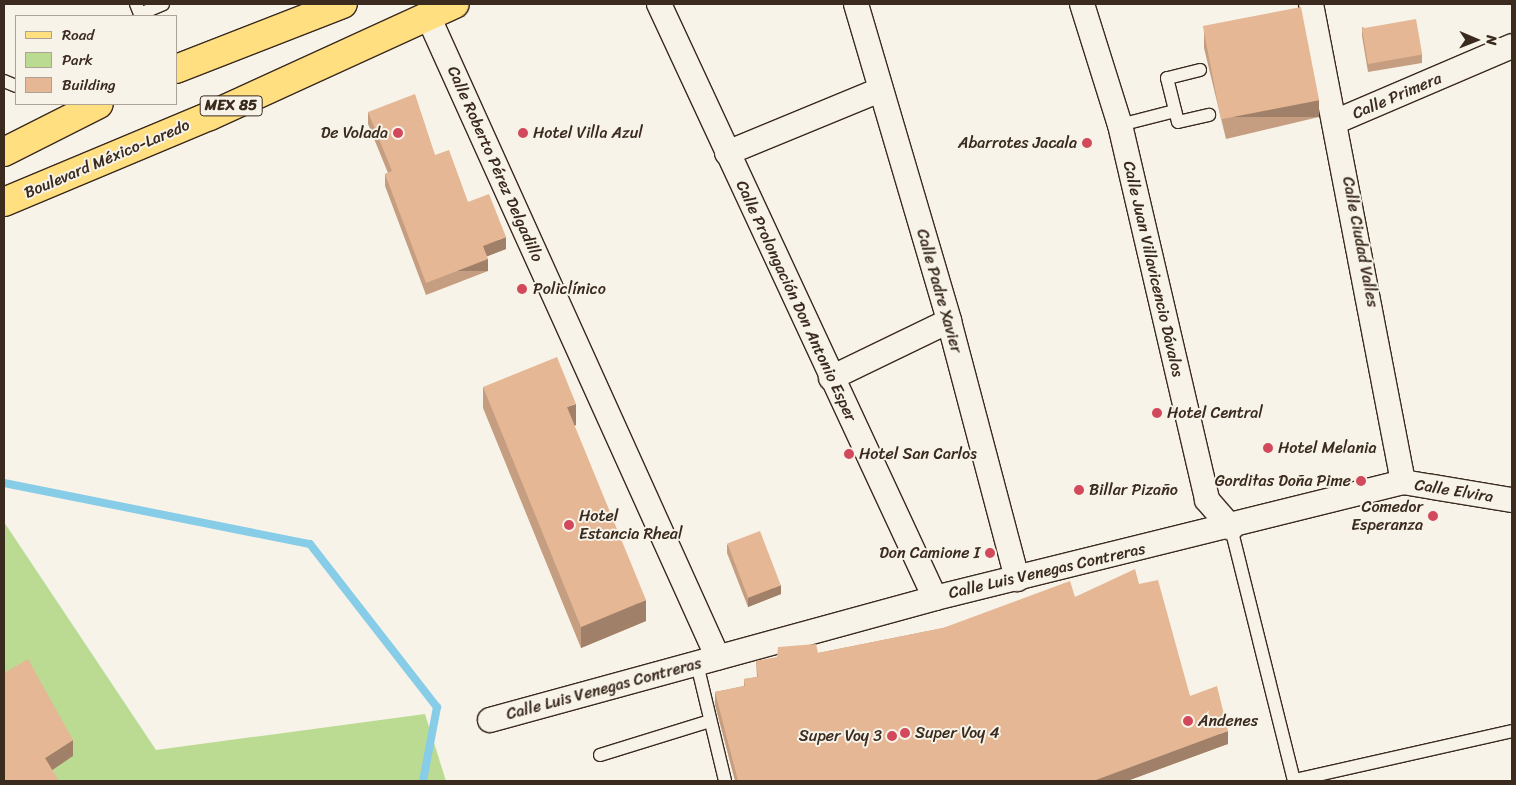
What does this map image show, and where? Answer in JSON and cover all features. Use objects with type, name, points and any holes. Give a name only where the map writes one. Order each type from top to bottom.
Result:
[{"type":"main road","points":[[178,68],[343,4]]},
{"type":"main road","name":"Boulevard México-Laredo","points":[[4,202],[210,116],[455,4]]},
{"type":"main road","points":[[4,135],[85,106]]},
{"type":"main road","points":[[4,152],[85,106]]},
{"type":"main road","points":[[4,218],[210,116]]},
{"type":"street","name":"Calle Prolongación Don Antonio Esper","points":[[659,4],[831,378],[935,598]]},
{"type":"street","name":"Calle Padre Xavier","points":[[856,4],[949,321],[1017,579]]},
{"type":"street","name":"Calle Juan Villavicencio Dávalos","points":[[1082,4],[1120,124],[1207,500],[1231,528]]},
{"type":"street","name":"Calle Ciudad Valles","points":[[1310,4],[1337,122],[1403,482]]},
{"type":"street","name":"Calle Roberto Pérez Delgadillo","points":[[428,16],[708,661]]},
{"type":"street","name":"Calle Primera","points":[[1337,122],[1512,46]]},
{"type":"street","points":[[727,153],[880,90]]},
{"type":"street","points":[[831,378],[949,321]]},
{"type":"street","name":"Calle Elvira","points":[[1337,500],[1403,482],[1512,500]]},
{"type":"street","name":"Calle Luis Venegas Contreras","points":[[490,720],[759,649],[935,598],[1231,528],[1337,500]]},
{"type":"lane","points":[[139,11],[163,4]]},
{"type":"lane","points":[[1200,70],[1167,78],[1178,122],[1209,115]]},
{"type":"lane","points":[[1120,124],[1175,111]]},
{"type":"lane","points":[[1231,528],[1295,781],[1512,731]]},
{"type":"lane","points":[[708,661],[710,721],[724,781]]},
{"type":"lane","points":[[600,755],[710,721]]},
{"type":"green space","points":[[4,522],[156,750],[425,714],[446,781],[4,781]]},
{"type":"building","points":[[1301,7],[1319,100],[1221,119],[1203,26]]},
{"type":"building","points":[[1416,19],[1422,54],[1368,64],[1362,29]]},
{"type":"building","points":[[415,94],[435,155],[449,150],[468,202],[489,194],[506,237],[483,246],[488,259],[426,283],[385,174],[392,171],[368,112]]},
{"type":"building","name":"Hotel Estancia Rheal","points":[[557,357],[576,404],[567,407],[646,600],[581,627],[483,387]]},
{"type":"building","points":[[760,531],[781,585],[748,598],[727,544]]},
{"type":"building","points":[[1135,569],[1139,584],[1158,580],[1190,696],[1217,686],[1228,731],[1093,781],[738,781],[715,692],[745,686],[744,679],[758,677],[756,661],[777,657],[778,647],[816,644],[818,653],[943,628],[1070,581],[1075,597]]},
{"type":"building","points":[[28,659],[73,740],[45,758],[59,781],[4,781],[4,673]]},
{"type":"waterway","points":[[4,483],[310,544],[437,707],[423,781]]},
{"type":"place","name":"De Volada","points":[[398,133]]},
{"type":"place","name":"Hotel Villa Azul","points":[[523,133]]},
{"type":"place","name":"Abarrotes Jacala","points":[[1087,143]]},
{"type":"place","name":"Policlínico","points":[[522,289]]},
{"type":"place","name":"Hotel Central","points":[[1157,413]]},
{"type":"place","name":"Hotel Melania","points":[[1268,448]]},
{"type":"place","name":"Hotel San Carlos","points":[[849,454]]},
{"type":"place","name":"Gorditas Doña Pime","points":[[1361,481]]},
{"type":"place","name":"Billar Pizaño","points":[[1079,490]]},
{"type":"place","name":"Comedor Esperanza","points":[[1433,516]]},
{"type":"place","name":"Hotel Estancia Rheal","points":[[569,525]]},
{"type":"place","name":"Don Camione I","points":[[990,553]]},
{"type":"place","name":"Andenes","points":[[1188,721]]},
{"type":"place","name":"Super Voy 4","points":[[905,733]]},
{"type":"place","name":"Super Voy 3","points":[[892,736]]}]
